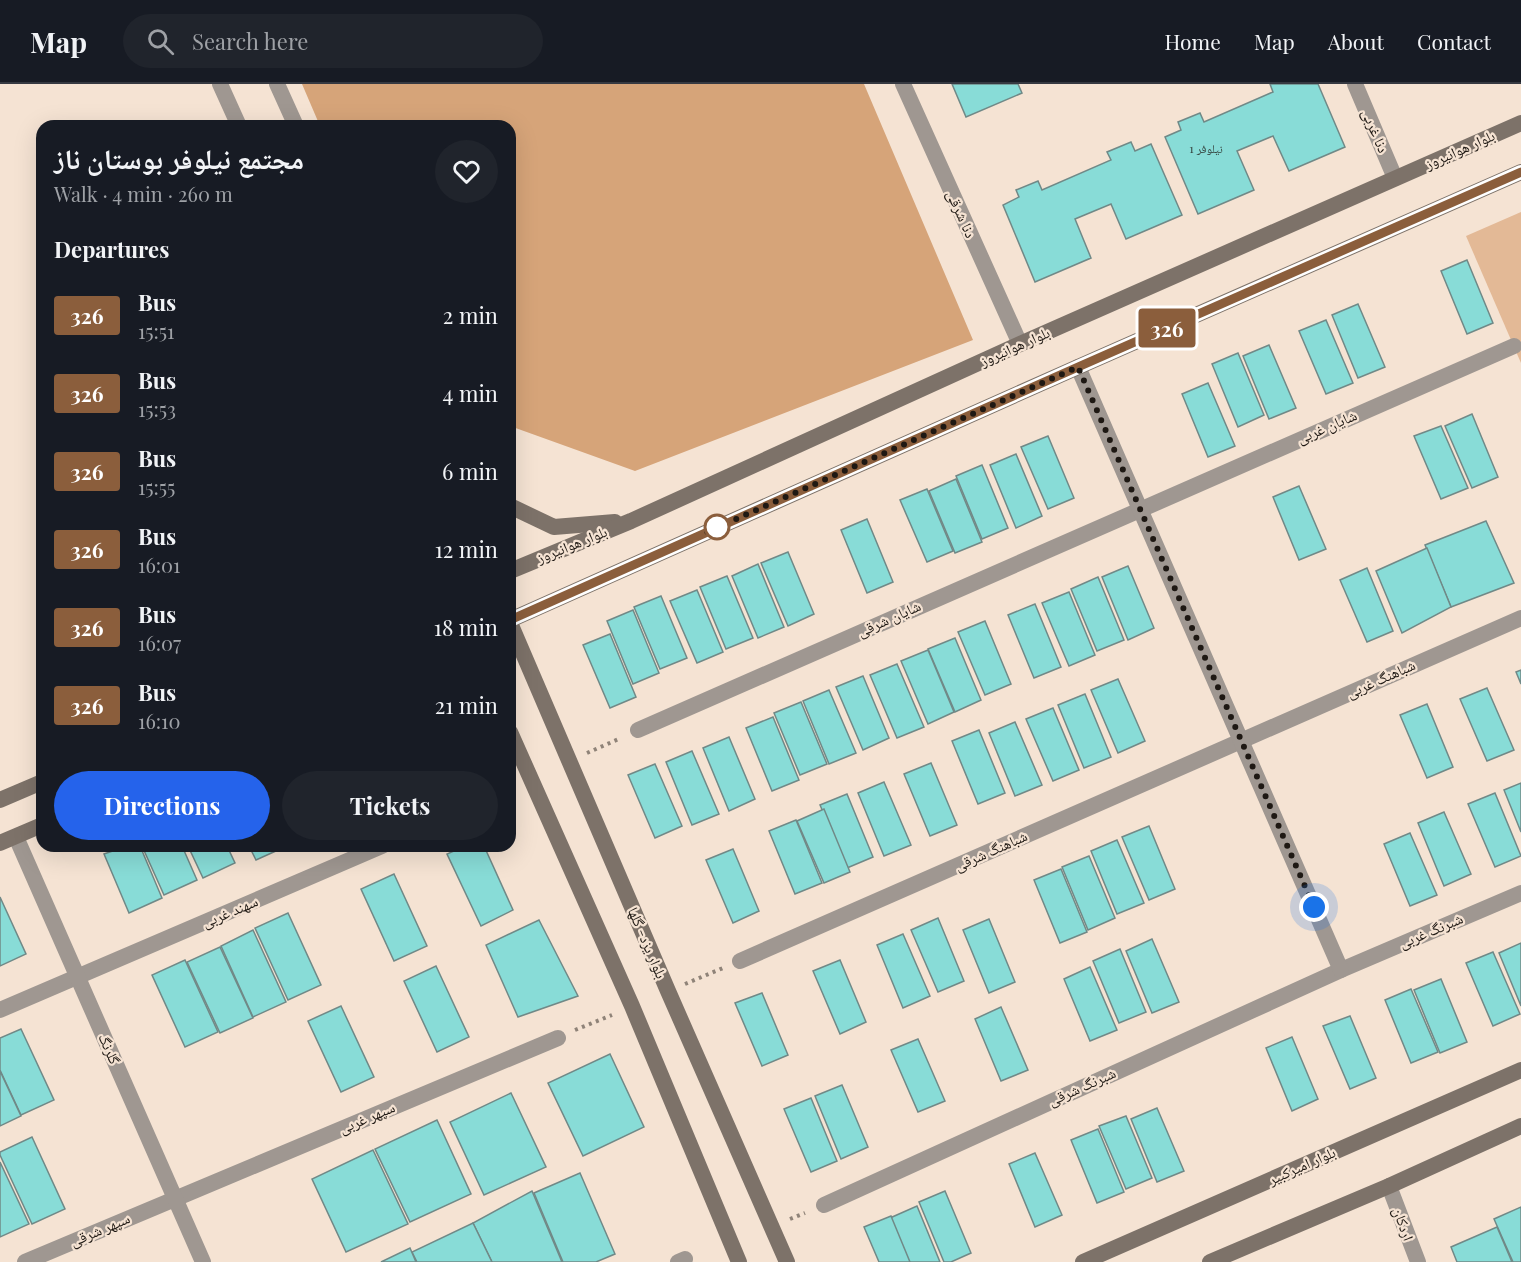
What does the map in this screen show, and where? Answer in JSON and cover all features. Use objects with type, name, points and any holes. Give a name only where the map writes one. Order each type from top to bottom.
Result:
[{"type":"main road","name":"بلوار هوانیروز","points":[[516,569],[631,521],[1020,344],[1521,123]]},
{"type":"main road","points":[[516,618],[1521,172]]},
{"type":"main road","points":[[516,509],[554,527],[631,521]]},
{"type":"main road","name":"بلوار یزد- گلها","points":[[516,635],[787,1262]]},
{"type":"main road","points":[[516,745],[632,1006],[740,1262]]},
{"type":"main road","points":[[0,800],[36,785]]},
{"type":"main road","points":[[8,840],[36,828]]},
{"type":"main road","name":"بلوار امیرکبیر","points":[[1083,1262],[1521,1070]]},
{"type":"main road","points":[[1210,1262],[1389,1186],[1521,1126]]},
{"type":"street","points":[[220,84],[236,120]]},
{"type":"street","points":[[277,84],[293,120]]},
{"type":"street","name":"دنا شرقی","points":[[903,84],[1020,344]]},
{"type":"street","name":"دنا غربی","points":[[1355,84],[1395,178]]},
{"type":"street","name":"شایان غربی","points":[[1140,508],[1514,346]]},
{"type":"street","points":[[1078,367],[1341,970]]},
{"type":"street","name":"شایان شرقی","points":[[638,730],[1140,508]]},
{"type":"street","name":"شباهنگ غربی","points":[[1241,740],[1521,618]]},
{"type":"street","name":"شباهنگ شرقی","points":[[740,961],[1241,740]]},
{"type":"street","name":"گلرنگ","points":[[8,840],[77,978],[203,1262]]},
{"type":"street","name":"سهند غربی","points":[[0,1010],[368,852]]},
{"type":"street","name":"شبرنگ غربی","points":[[1341,970],[1521,893]]},
{"type":"street","name":"شبرنگ شرقی","points":[[824,1205],[1341,970]]},
{"type":"street","name":"سپهر غربی","points":[[176,1199],[558,1038]]},
{"type":"street","name":"اردکان","points":[[1389,1186],[1418,1262]]},
{"type":"street","name":"سپهر شرقی","points":[[25,1262],[176,1199]]},
{"type":"path","points":[[772,1226],[824,1205]]},
{"type":"shaded area","points":[[302,84],[864,84],[973,340],[635,471],[516,428],[516,120],[317,120]]},
{"type":"shaded area","points":[[1521,212],[1521,363],[1466,236]]},
{"type":"building","points":[[952,84],[1018,84],[1022,93],[966,117]]},
{"type":"building","points":[[1270,84],[1318,84],[1345,147],[1289,171],[1273,136],[1237,151],[1254,190],[1198,214],[1165,137],[1181,130],[1178,122],[1200,113],[1204,122],[1273,92]]},
{"type":"building","points":[[1131,142],[1135,151],[1151,144],[1182,215],[1126,239],[1111,204],[1075,219],[1091,258],[1035,282],[1003,205],[1019,197],[1016,190],[1038,181],[1042,190],[1111,160],[1107,152]]},
{"type":"building","points":[[1467,260],[1493,323],[1467,334],[1441,271]]},
{"type":"building","points":[[1358,304],[1385,367],[1358,378],[1332,315]]},
{"type":"building","points":[[1326,320],[1353,383],[1326,394],[1299,331]]},
{"type":"building","points":[[1269,345],[1296,408],[1269,419],[1243,356]]},
{"type":"building","points":[[1238,353],[1264,415],[1238,427],[1212,364]]},
{"type":"building","points":[[1208,383],[1235,446],[1208,457],[1182,394]]},
{"type":"building","points":[[1472,414],[1498,477],[1472,488],[1445,426]]},
{"type":"building","points":[[1441,426],[1468,488],[1441,499],[1414,436]]},
{"type":"building","points":[[1048,436],[1074,498],[1048,509],[1021,447]]},
{"type":"building","points":[[1016,454],[1042,516],[1016,528],[990,465]]},
{"type":"building","points":[[982,465],[1008,528],[982,539],[956,476]]},
{"type":"building","points":[[956,479],[982,542],[955,553],[929,491]]},
{"type":"building","points":[[1299,486],[1326,549],[1299,560],[1273,497]]},
{"type":"building","points":[[927,489],[953,551],[927,562],[900,500]]},
{"type":"building","points":[[867,519],[893,582],[867,593],[841,530]]},
{"type":"building","points":[[1486,521],[1514,583],[1451,607],[1425,545]]},
{"type":"building","points":[[1427,548],[1451,607],[1402,633],[1376,571]]},
{"type":"building","points":[[788,552],[814,614],[788,626],[761,563]]},
{"type":"building","points":[[758,564],[784,627],[758,638],[732,576]]},
{"type":"building","points":[[1128,566],[1154,628],[1128,640],[1102,577]]},
{"type":"building","points":[[1367,568],[1393,631],[1367,642],[1340,580]]},
{"type":"building","points":[[727,576],[753,638],[726,649],[700,587]]},
{"type":"building","points":[[1098,577],[1124,640],[1097,651],[1071,589]]},
{"type":"building","points":[[697,590],[723,652],[697,663],[670,601]]},
{"type":"building","points":[[1069,592],[1095,655],[1069,666],[1042,603]]},
{"type":"building","points":[[661,596],[687,658],[660,669],[634,607]]},
{"type":"building","points":[[1035,604],[1061,667],[1034,678],[1008,615]]},
{"type":"building","points":[[633,610],[659,673],[633,684],[607,621]]},
{"type":"building","points":[[985,621],[1011,684],[985,695],[958,632]]},
{"type":"building","points":[[610,634],[636,697],[610,708],[583,645]]},
{"type":"building","points":[[955,638],[981,700],[955,712],[928,649]]},
{"type":"building","points":[[928,650],[954,712],[928,724],[901,661]]},
{"type":"building","points":[[897,664],[924,727],[897,738],[870,675]]},
{"type":"building","points":[[1521,670],[1521,684],[1516,672]]},
{"type":"building","points":[[863,676],[889,738],[863,750],[836,687]]},
{"type":"building","points":[[1118,679],[1145,741],[1118,753],[1091,690]]},
{"type":"building","points":[[1487,688],[1514,750],[1487,761],[1460,699]]},
{"type":"building","points":[[829,690],[856,753],[829,764],[803,701]]},
{"type":"building","points":[[1085,694],[1111,757],[1084,768],[1058,705]]},
{"type":"building","points":[[801,702],[827,764],[800,775],[774,713]]},
{"type":"building","points":[[1427,704],[1453,767],[1427,778],[1400,715]]},
{"type":"building","points":[[1053,708],[1079,770],[1053,781],[1026,719]]},
{"type":"building","points":[[773,717],[799,780],[772,791],[746,728]]},
{"type":"building","points":[[1015,722],[1042,785],[1015,796],[989,733]]},
{"type":"building","points":[[979,730],[1005,793],[978,804],[952,741]]},
{"type":"building","points":[[729,737],[755,799],[729,811],[703,748]]},
{"type":"building","points":[[692,751],[719,814],[692,825],[666,762]]},
{"type":"building","points":[[931,763],[957,825],[930,836],[904,774]]},
{"type":"building","points":[[655,764],[682,826],[655,838],[628,775]]},
{"type":"building","points":[[884,782],[911,845],[884,856],[858,793]]},
{"type":"building","points":[[1521,783],[1521,832],[1504,790]]},
{"type":"building","points":[[1495,793],[1521,856],[1495,867],[1468,804]]},
{"type":"building","points":[[847,794],[873,857],[847,868],[820,805]]},
{"type":"building","points":[[824,809],[850,872],[824,883],[797,821]]},
{"type":"building","points":[[1444,812],[1471,874],[1444,886],[1418,823]]},
{"type":"building","points":[[796,820],[822,883],[795,894],[769,831]]},
{"type":"building","points":[[1149,826],[1175,889],[1149,900],[1122,837]]},
{"type":"building","points":[[1410,833],[1437,895],[1410,906],[1384,844]]},
{"type":"building","points":[[1117,840],[1144,903],[1117,914],[1091,851]]},
{"type":"building","points":[[733,849],[759,911],[733,923],[706,860]]},
{"type":"building","points":[[143,852],[162,898],[129,913],[104,854]]},
{"type":"building","points":[[145,852],[185,852],[197,880],[164,895]]},
{"type":"building","points":[[191,852],[230,852],[235,863],[203,878]]},
{"type":"building","points":[[252,852],[274,852],[256,860]]},
{"type":"building","points":[[487,852],[513,910],[481,926],[447,854]]},
{"type":"building","points":[[1089,856],[1115,918],[1088,930],[1062,867]]},
{"type":"building","points":[[1061,869],[1087,932],[1060,943],[1034,880]]},
{"type":"building","points":[[394,874],[427,946],[394,961],[361,889]]},
{"type":"building","points":[[0,897],[26,954],[0,966]]},
{"type":"building","points":[[288,913],[321,985],[288,1000],[255,928]]},
{"type":"building","points":[[938,918],[964,981],[938,992],[911,930]]},
{"type":"building","points":[[989,919],[1015,982],[989,993],[963,930]]},
{"type":"building","points":[[539,920],[578,996],[518,1017],[486,945]]},
{"type":"building","points":[[253,930],[286,1002],[253,1017],[221,946]]},
{"type":"building","points":[[903,934],[930,996],[903,1008],[877,945]]},
{"type":"building","points":[[1152,939],[1179,1002],[1152,1013],[1126,951]]},
{"type":"building","points":[[1521,943],[1521,1006],[1499,953]]},
{"type":"building","points":[[220,947],[253,1018],[220,1033],[187,962]]},
{"type":"building","points":[[1120,949],[1146,1012],[1119,1023],[1093,961]]},
{"type":"building","points":[[1493,952],[1520,1014],[1493,1026],[1466,963]]},
{"type":"building","points":[[185,960],[218,1032],[185,1047],[152,975]]},
{"type":"building","points":[[840,960],[866,1022],[840,1034],[813,971]]},
{"type":"building","points":[[436,966],[469,1037],[437,1052],[404,981]]},
{"type":"building","points":[[1090,967],[1117,1030],[1090,1041],[1064,979]]},
{"type":"building","points":[[1441,979],[1467,1042],[1440,1053],[1414,990]]},
{"type":"building","points":[[1411,989],[1438,1052],[1411,1063],[1385,1000]]},
{"type":"building","points":[[762,993],[788,1055],[762,1066],[735,1003]]},
{"type":"building","points":[[341,1006],[374,1077],[341,1092],[308,1021]]},
{"type":"building","points":[[1001,1007],[1028,1070],[1001,1081],[975,1019]]},
{"type":"building","points":[[1350,1016],[1376,1078],[1350,1089],[1323,1026]]},
{"type":"building","points":[[21,1029],[54,1100],[21,1115],[0,1070],[0,1038]]},
{"type":"building","points":[[1292,1037],[1318,1099],[1292,1111],[1266,1048]]},
{"type":"building","points":[[918,1039],[945,1101],[918,1112],[891,1050]]},
{"type":"building","points":[[610,1054],[644,1127],[583,1156],[548,1083]]},
{"type":"building","points":[[0,1071],[21,1116],[0,1126]]},
{"type":"building","points":[[842,1085],[868,1147],[841,1159],[815,1096]]},
{"type":"building","points":[[511,1093],[546,1167],[484,1195],[450,1122]]},
{"type":"building","points":[[811,1098],[837,1161],[811,1172],[784,1109]]},
{"type":"building","points":[[1157,1108],[1184,1171],[1157,1182],[1131,1119]]},
{"type":"building","points":[[1126,1116],[1152,1178],[1126,1189],[1099,1126]]},
{"type":"building","points":[[437,1120],[471,1194],[410,1222],[375,1149]]},
{"type":"building","points":[[1098,1129],[1124,1192],[1097,1203],[1071,1140]]},
{"type":"building","points":[[32,1137],[65,1209],[32,1224],[0,1152]]},
{"type":"building","points":[[373,1150],[408,1224],[346,1252],[312,1179]]},
{"type":"building","points":[[1035,1153],[1062,1215],[1035,1227],[1009,1164]]},
{"type":"building","points":[[0,1162],[29,1224],[0,1237]]},
{"type":"building","points":[[580,1173],[615,1254],[596,1262],[563,1262],[534,1193]]},
{"type":"building","points":[[532,1191],[562,1262],[492,1262],[473,1223]]},
{"type":"building","points":[[945,1191],[971,1253],[951,1262],[944,1262],[919,1202]]},
{"type":"building","points":[[917,1206],[940,1262],[909,1262],[890,1218]]},
{"type":"building","points":[[1521,1207],[1521,1262],[1513,1262],[1494,1219]]},
{"type":"building","points":[[891,1216],[910,1262],[879,1262],[864,1227]]},
{"type":"building","points":[[473,1223],[492,1262],[417,1262],[412,1252]]},
{"type":"building","points":[[1497,1227],[1512,1262],[1457,1262],[1451,1247]]},
{"type":"building","points":[[410,1248],[416,1262],[381,1262]]},
{"type":"bus line","name":"326","points":[[516,617],[1521,172]]},
{"type":"route","points":[[717,527],[707,532],[1078,367],[1314,907]]}]
